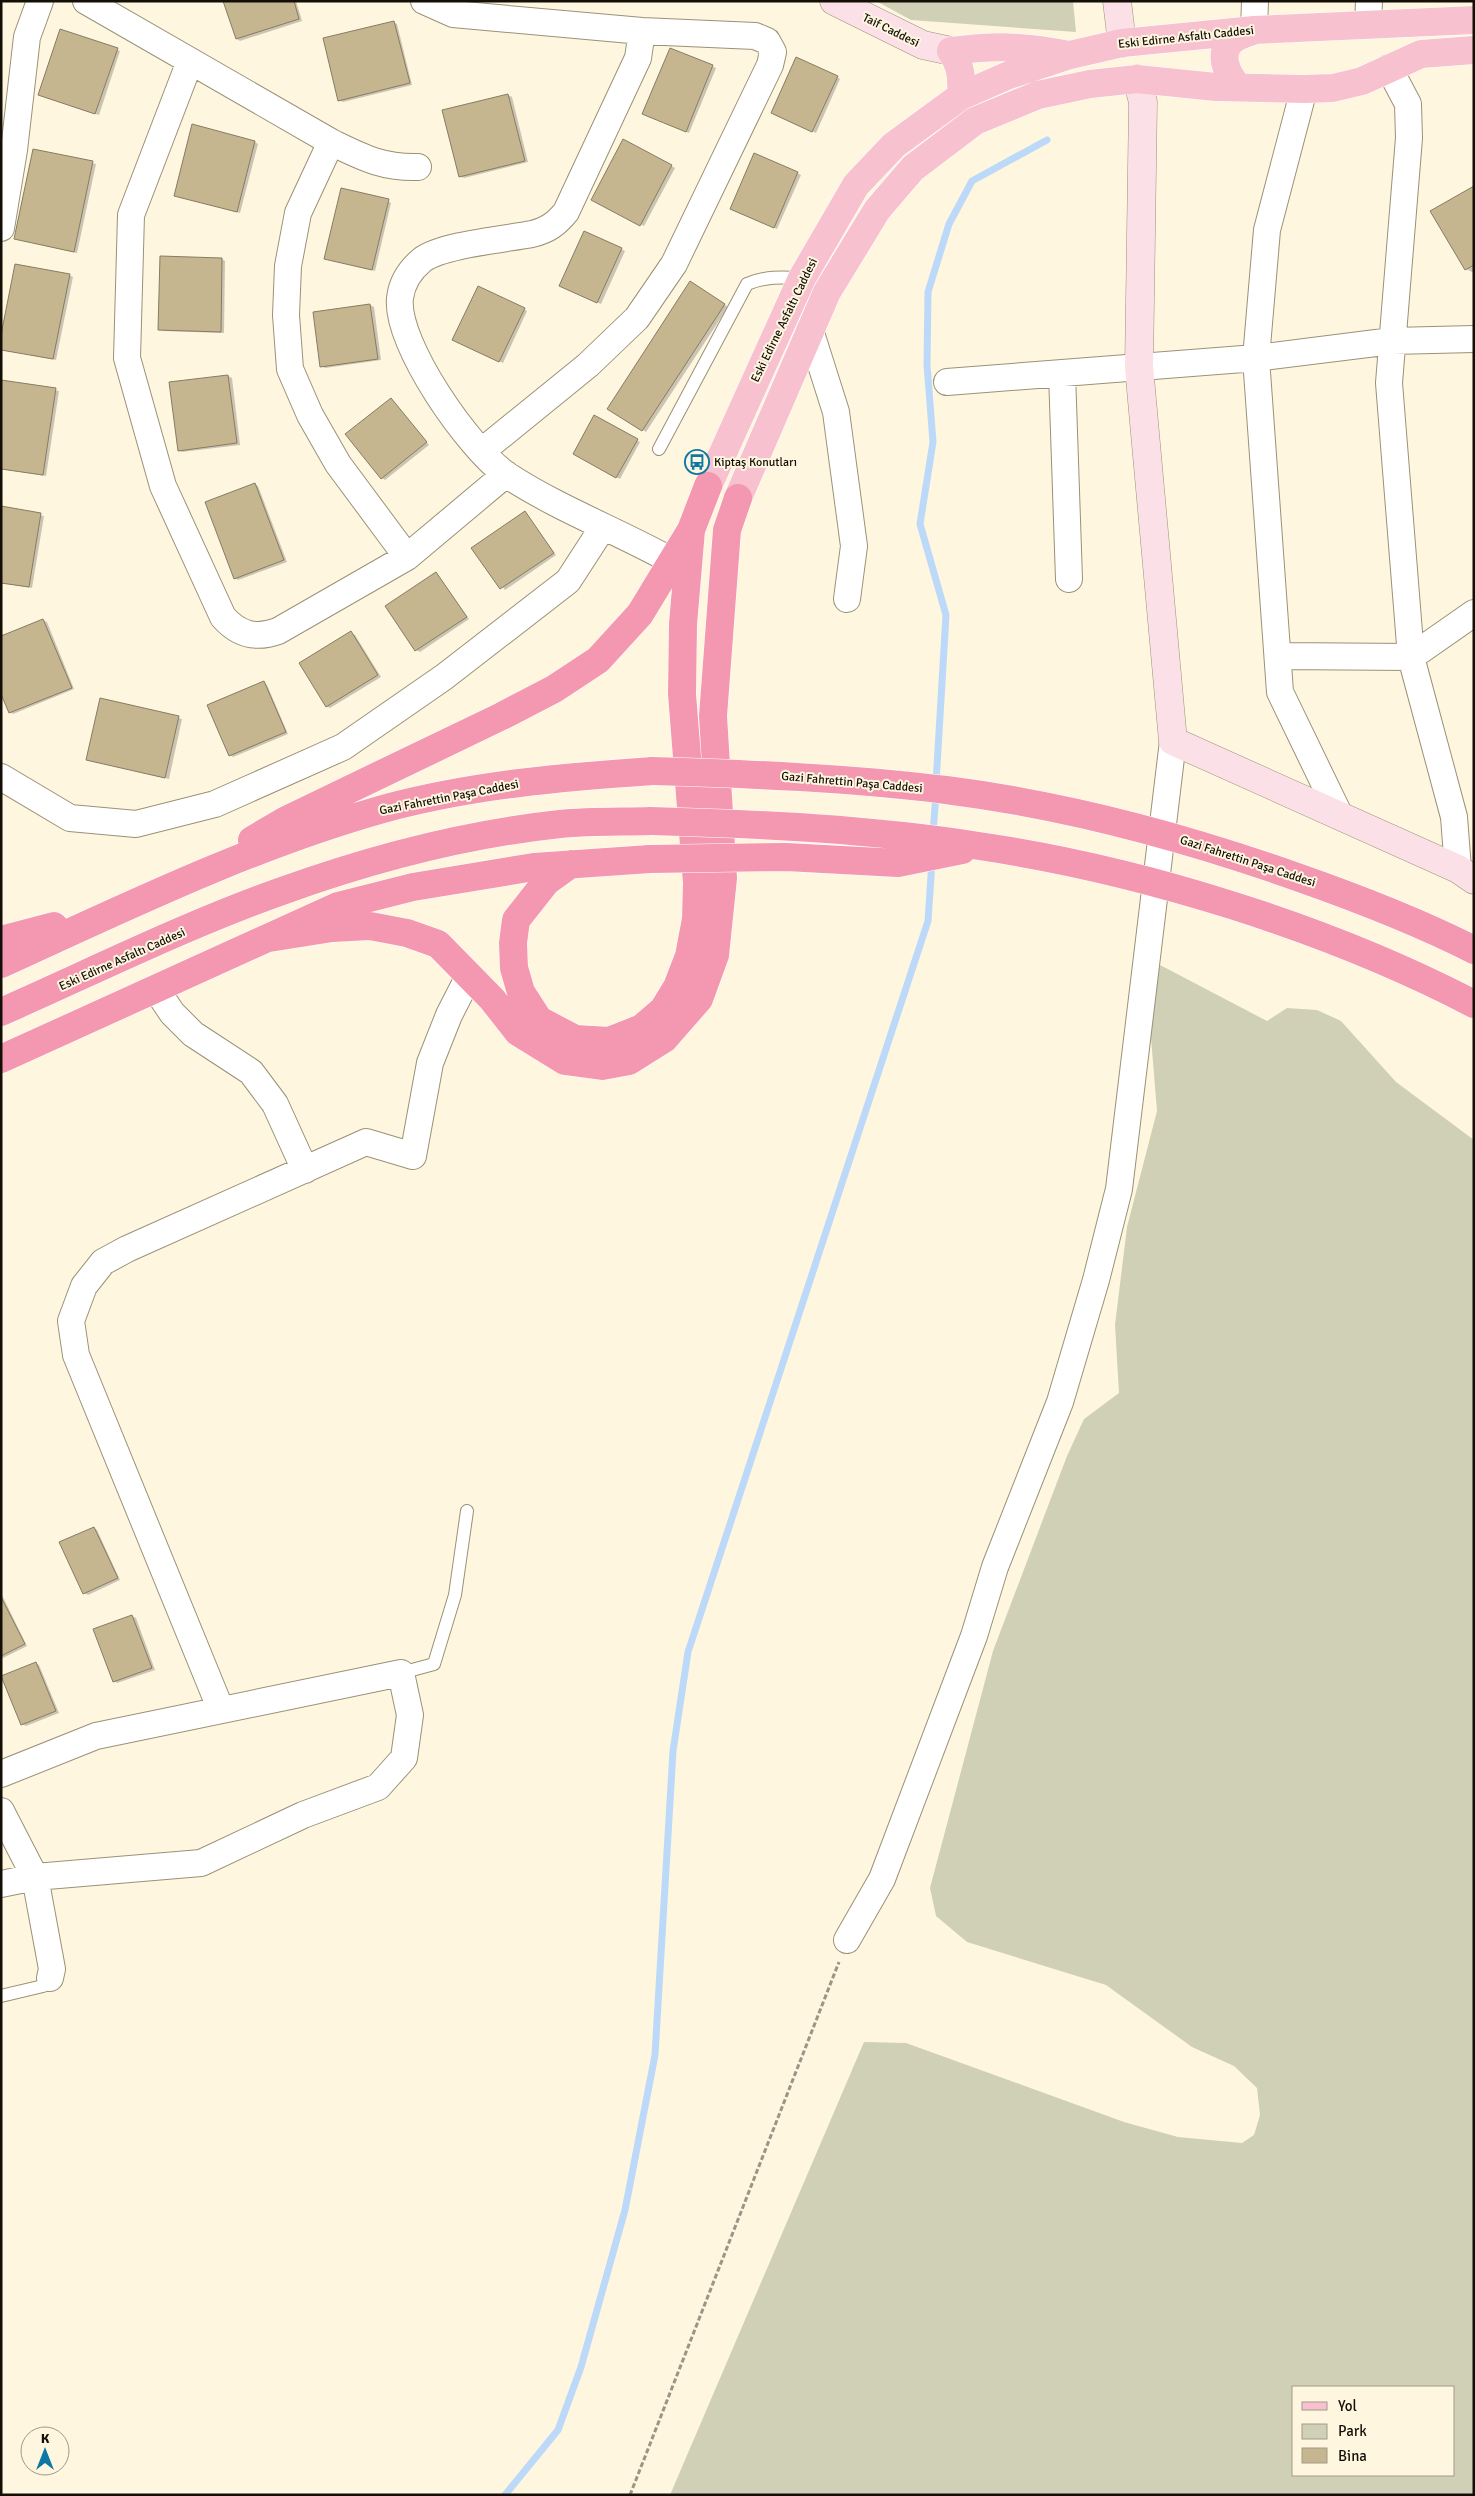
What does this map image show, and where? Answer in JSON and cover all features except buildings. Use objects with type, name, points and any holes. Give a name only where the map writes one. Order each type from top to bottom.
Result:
[{"type":"highway","points":[[1,964],[217,867],[240,847],[286,820],[502,716],[554,689],[598,660],[640,614],[691,530],[708,486]]},
{"type":"highway","points":[[269,938],[332,928],[370,926],[407,933],[438,944],[518,1032],[565,1061],[602,1066],[628,1062],[664,1039],[699,999],[715,955],[723,878],[713,716],[727,530],[738,498]]},
{"type":"highway","points":[[571,864],[546,882],[516,920],[513,942],[514,968],[520,992],[539,1020],[575,1038],[609,1041],[642,1028],[663,1010],[677,987],[688,956],[696,919],[697,883],[682,694],[683,624],[691,530]]},
{"type":"highway","name":"Gazi Fahrettin Paşa Caddesi","points":[[217,867],[303,835],[385,809],[510,784],[578,776],[653,771],[733,773],[948,790],[1032,804],[1161,834],[1271,867],[1397,914],[1474,950]]},
{"type":"highway","name":"Eski Edirne Asfaltı Caddesi","points":[[1,1012],[242,906],[323,877],[458,841],[562,824],[651,821],[746,823],[836,830],[980,846]]},
{"type":"highway","points":[[1,1059],[338,906],[413,887],[534,867],[571,864],[650,859],[786,857],[898,863],[980,846],[1090,868],[1218,902],[1345,947],[1414,975],[1474,1004]]},
{"type":"highway","points":[[1,940],[123,908]]},
{"type":"main road","name":"Eski Edirne Asfaltı Caddesi","points":[[708,486],[802,278],[856,185],[894,145],[961,96],[1009,75],[1070,55],[1122,43],[1254,30],[1369,13],[1474,20]]},
{"type":"main road","points":[[1369,13],[1381,41],[1389,68]]},
{"type":"main road","points":[[1239,88],[1230,80],[1225,69],[1226,52],[1233,40],[1254,30]]},
{"type":"main road","points":[[1122,43],[1138,79]]},
{"type":"main road","points":[[961,96],[962,76],[960,63],[951,51],[993,45],[1036,48],[1070,55]]},
{"type":"main road","points":[[738,498],[827,292],[877,210],[913,168],[975,122],[1038,95],[1090,84],[1138,79],[1239,88],[1333,88],[1362,81],[1421,54],[1474,50]]},
{"type":"street","points":[[1,228],[27,37],[40,1]]},
{"type":"street","points":[[86,1],[330,142],[371,162],[399,167],[418,167]]},
{"type":"street","points":[[424,1],[453,14],[642,31],[755,36],[767,41],[771,46],[772,59],[674,264],[637,318],[588,365],[482,451]]},
{"type":"street","name":"Taif Caddesi","points":[[833,1],[923,45],[951,51]]},
{"type":"street","points":[[1116,1],[1122,43]]},
{"type":"street","points":[[1254,30],[1255,1]]},
{"type":"street","points":[[642,31],[638,58],[566,212],[557,223],[546,231],[438,251],[424,258],[412,269],[404,283],[400,299],[401,315],[416,358],[461,429],[482,451],[506,474],[603,527],[672,561]]},
{"type":"street","points":[[190,60],[131,215],[127,358],[162,486],[223,617],[242,633],[254,636],[278,631],[407,557],[506,474]]},
{"type":"street","points":[[1389,68],[1408,104],[1409,138],[1389,383],[1411,657],[1454,817],[1466,875]]},
{"type":"street","points":[[847,1940],[882,1879],[970,1646],[995,1567],[1060,1402],[1096,1280],[1119,1189],[1173,741],[1139,367],[1143,102],[1138,79]]},
{"type":"street","points":[[1304,89],[1267,230],[1256,358],[1280,692],[1339,814]]},
{"type":"street","points":[[330,142],[298,214],[288,266],[286,315],[290,369],[310,415],[338,464],[407,557]]},
{"type":"street","points":[[810,330],[838,421],[854,546],[847,599]]},
{"type":"street","points":[[947,382],[1256,358],[1392,341],[1474,339]]},
{"type":"street","points":[[1062,373],[1069,579]]},
{"type":"street","points":[[1,777],[70,818],[136,824],[215,804],[343,747],[444,677],[568,581],[603,527]]},
{"type":"street","points":[[1278,656],[1411,657],[1474,613]]},
{"type":"street","points":[[1173,741],[1339,814],[1466,875]]},
{"type":"street","points":[[221,1710],[76,1355],[71,1321],[84,1286],[103,1262],[127,1249],[366,1142],[413,1156],[430,1063],[449,1014],[469,976]]},
{"type":"street","points":[[156,989],[172,1013],[193,1034],[251,1072],[275,1104],[305,1170]]},
{"type":"street","points":[[1,1774],[96,1736],[401,1673],[410,1715],[404,1758],[378,1787],[303,1815],[201,1863],[35,1877],[1,1884]]},
{"type":"street","points":[[1,1811],[35,1877],[52,1969],[50,1978]]},
{"type":"lane","points":[[659,450],[747,284],[774,276],[802,278]]},
{"type":"lane","points":[[401,1673],[434,1664],[455,1596],[467,1510]]},
{"type":"lane","points":[[1,1996],[43,1986],[50,1978]]},
{"type":"path","points":[[630,2495],[847,1940]]},
{"type":"green space","points":[[876,1],[1073,1],[1076,32],[911,20]]},
{"type":"green space","points":[[1160,965],[1267,1021],[1287,1008],[1317,1010],[1341,1021],[1396,1082],[1474,1140],[1474,2495],[670,2495],[864,2042],[906,2043],[1124,2122],[1178,2137],[1242,2143],[1254,2135],[1260,2115],[1257,2088],[1234,2066],[1192,2047],[1106,1985],[967,1942],[936,1916],[930,1888],[993,1651],[1067,1456],[1084,1419],[1119,1393],[1115,1325],[1127,1227],[1157,1111],[1148,1001]]},
{"type":"waterway","points":[[936,783],[946,615],[920,524],[933,442],[927,365],[928,292],[949,224],[972,181],[1047,140]]},
{"type":"waterway","points":[[933,833],[936,794]]},
{"type":"waterway","points":[[505,2495],[558,2430],[581,2367],[625,2210],[655,2055],[673,1751],[688,1652],[928,921],[932,861]]},
{"type":"place","name":"Kiptaş Konutları","points":[[697,462]]}]
